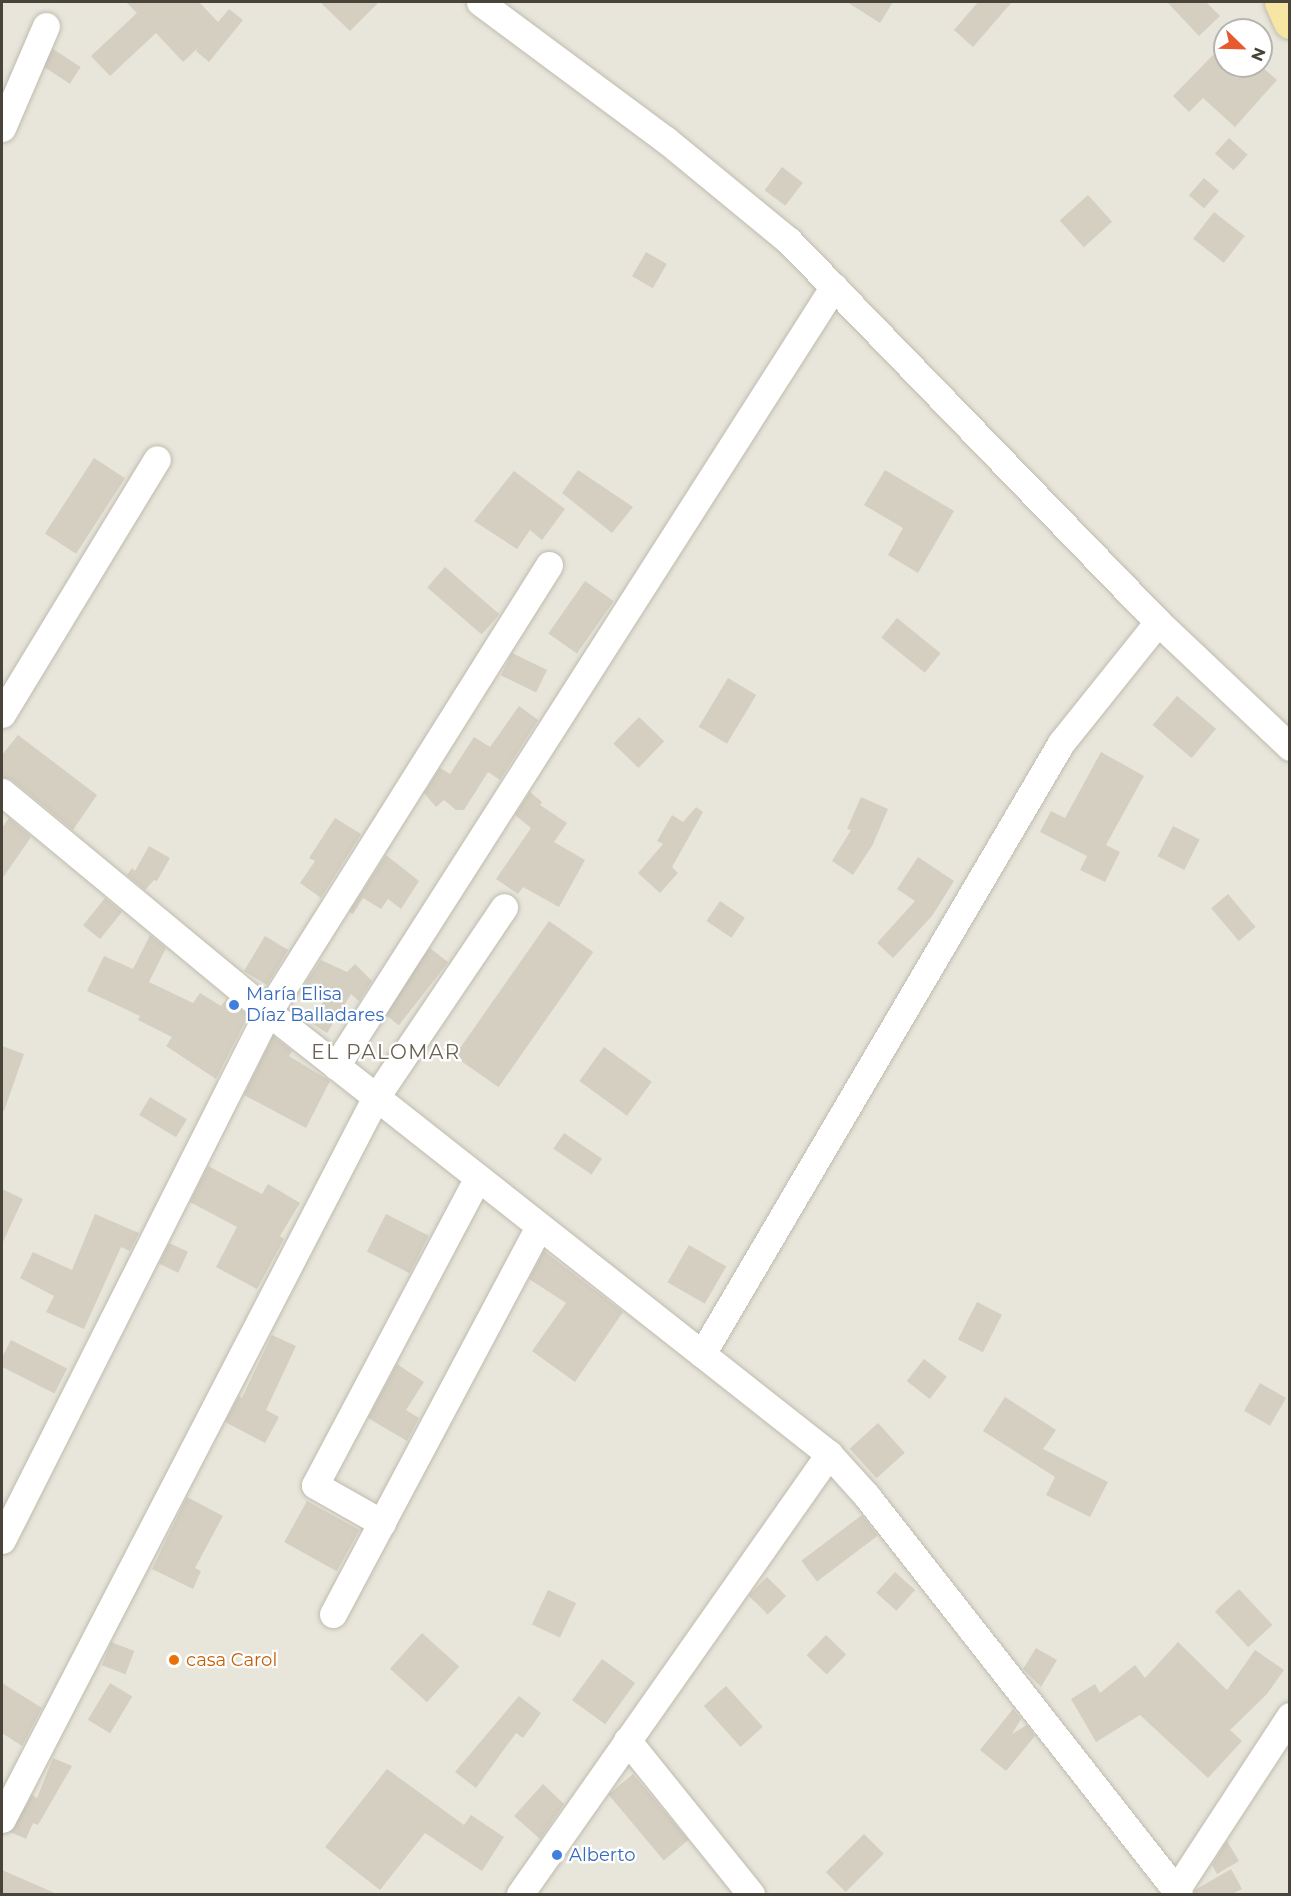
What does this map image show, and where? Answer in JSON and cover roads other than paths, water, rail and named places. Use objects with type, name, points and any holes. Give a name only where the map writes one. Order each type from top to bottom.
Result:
[{"type":"main road","points":[[1281,2],[1290,22]]},
{"type":"street","points":[[480,2],[666,140],[789,241],[1158,622],[1290,747]]},
{"type":"street","points":[[2,128],[46,26]]},
{"type":"street","points":[[336,1066],[834,286]]},
{"type":"street","points":[[2,714],[157,459]]},
{"type":"street","points":[[2,1540],[268,1012],[549,565]]},
{"type":"street","points":[[702,1354],[1061,743],[1158,622]]},
{"type":"street","points":[[4,801],[829,1454],[866,1495],[1178,1892],[1290,1716]]},
{"type":"street","points":[[2,1819],[376,1097],[504,907]]},
{"type":"street","points":[[382,1523],[315,1485],[478,1177]]},
{"type":"street","points":[[333,1614],[540,1226]]},
{"type":"street","points":[[520,1894],[829,1454]]},
{"type":"street","points":[[627,1740],[751,1894]]},
{"type":"place","name":"María Elisa Díaz Balladares","points":[[234,1005]]},
{"type":"place","name":"casa Carol","points":[[174,1660]]},
{"type":"place","name":"Alberto","points":[[557,1855]]},
{"type":"district","name":"EL PALOMAR","points":[[386,1052]]}]
